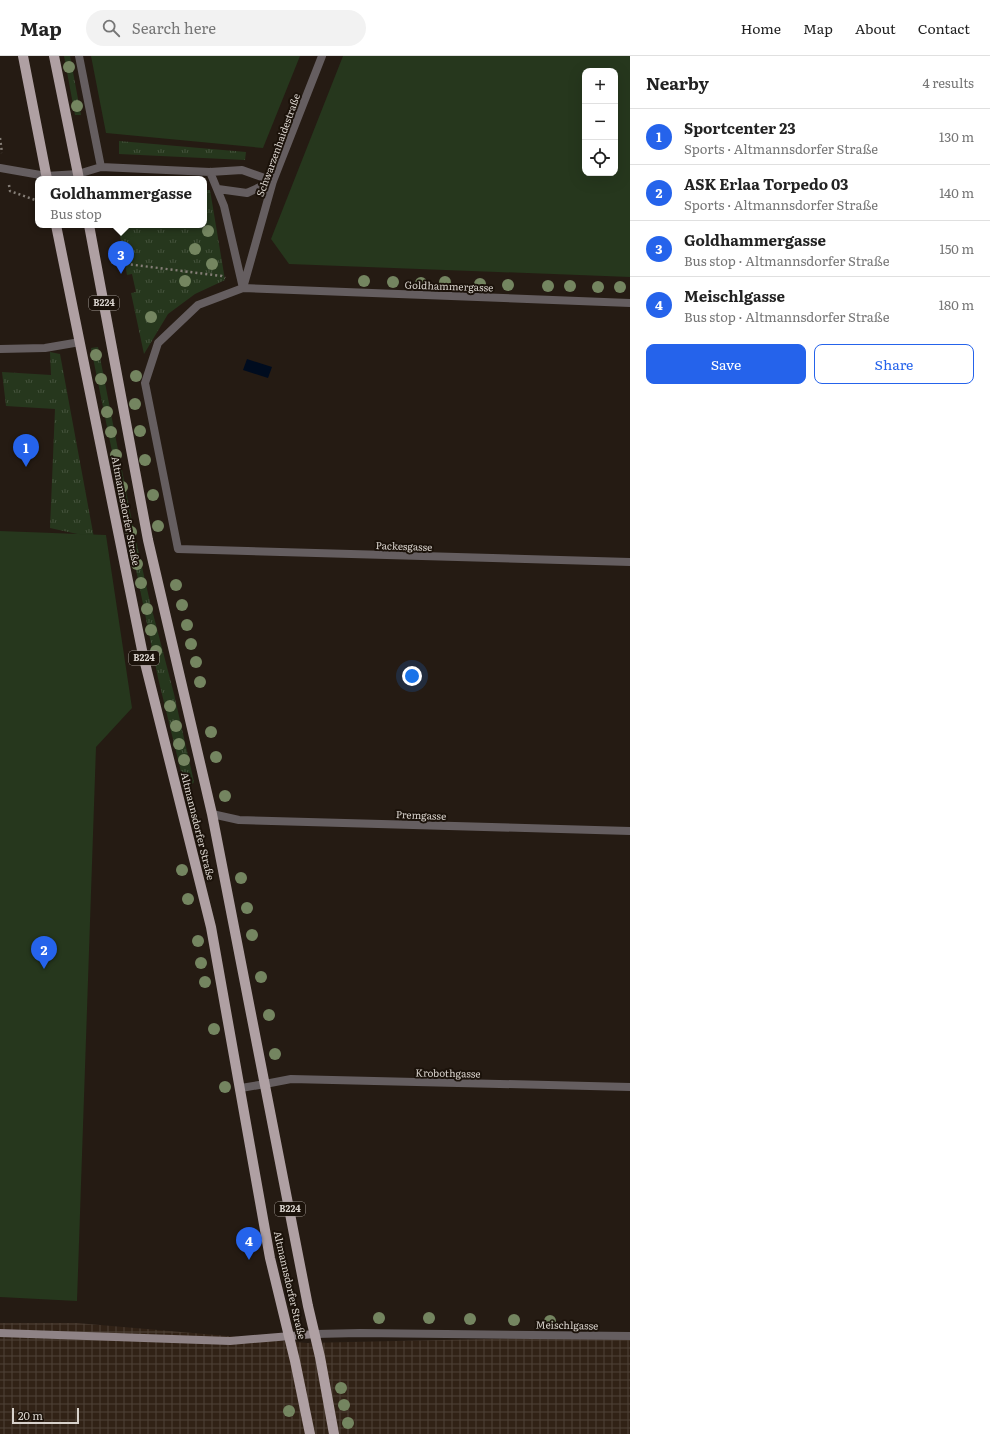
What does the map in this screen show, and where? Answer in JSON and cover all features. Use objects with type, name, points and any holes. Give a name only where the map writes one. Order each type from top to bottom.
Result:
[{"type":"main road","points":[[23,56],[47,176]]},
{"type":"main road","points":[[54,56],[79,176]]},
{"type":"main road","name":"Altmannsdorfer Straße","points":[[57,228],[143,655],[211,927],[241,1088],[270,1258],[295,1361],[310,1434]]},
{"type":"main road","name":"Altmannsdorfer Straße","points":[[90,228],[148,540],[212,814],[334,1434]]},
{"type":"street","points":[[79,56],[101,167]]},
{"type":"street","name":"Schwarzenhaidestraße","points":[[243,288],[273,181],[322,56]]},
{"type":"street","points":[[81,176],[101,167],[210,172],[242,170],[273,181]]},
{"type":"street","points":[[0,168],[38,176]]},
{"type":"street","points":[[210,172],[224,206],[243,288]]},
{"type":"street","points":[[218,189],[248,193],[273,181]]},
{"type":"street","name":"Goldhammergasse","points":[[178,549],[145,382],[158,343],[198,304],[243,288],[630,303]]},
{"type":"street","points":[[0,349],[45,348],[80,342]]},
{"type":"street","name":"Packesgasse","points":[[178,549],[630,562]]},
{"type":"street","name":"Premgasse","points":[[212,814],[239,820],[630,831]]},
{"type":"street","name":"Krobothgasse","points":[[241,1088],[291,1079],[630,1087]]},
{"type":"street","name":"Meischlgasse","points":[[0,1333],[230,1341],[314,1334],[360,1333],[630,1336]]},
{"type":"path","points":[[10,191],[35,200]]},
{"type":"path","points":[[96,260],[222,276],[243,288]]},
{"type":"shaded area","points":[[0,1323],[77,1323],[307,1343],[630,1336],[630,1434],[0,1434]]},
{"type":"green space","points":[[64,56],[70,56],[81,115],[75,115]]},
{"type":"green space","points":[[91,56],[300,56],[263,148],[106,133]]},
{"type":"green space","points":[[343,56],[630,56],[630,277],[289,264],[271,239]]},
{"type":"green space","points":[[119,141],[246,152],[245,160],[119,154]]},
{"type":"green space","points":[[207,190],[210,190],[225,280],[195,294],[168,314],[144,354],[131,293],[136,292],[132,274],[127,275],[119,228],[207,228]]},
{"type":"green space","points":[[98,347],[134,532],[194,782],[190,787],[184,784],[158,678],[91,348]]},
{"type":"green space","points":[[50,352],[60,354],[126,711],[82,535],[50,528],[55,409],[6,406],[2,372],[51,375]]},
{"type":"green space","points":[[0,531],[106,535],[132,708],[96,747],[77,1301],[0,1297]]},
{"type":"water","points":[[247,359],[272,367],[268,378],[243,370]]},
{"type":"place","name":"Goldhammergasse","points":[[121,274]]},
{"type":"place","name":"Sportcenter 23","points":[[26,467]]},
{"type":"place","name":"ASK Erlaa Torpedo 03","points":[[44,969]]},
{"type":"place","name":"Meischlgasse","points":[[249,1260]]}]
